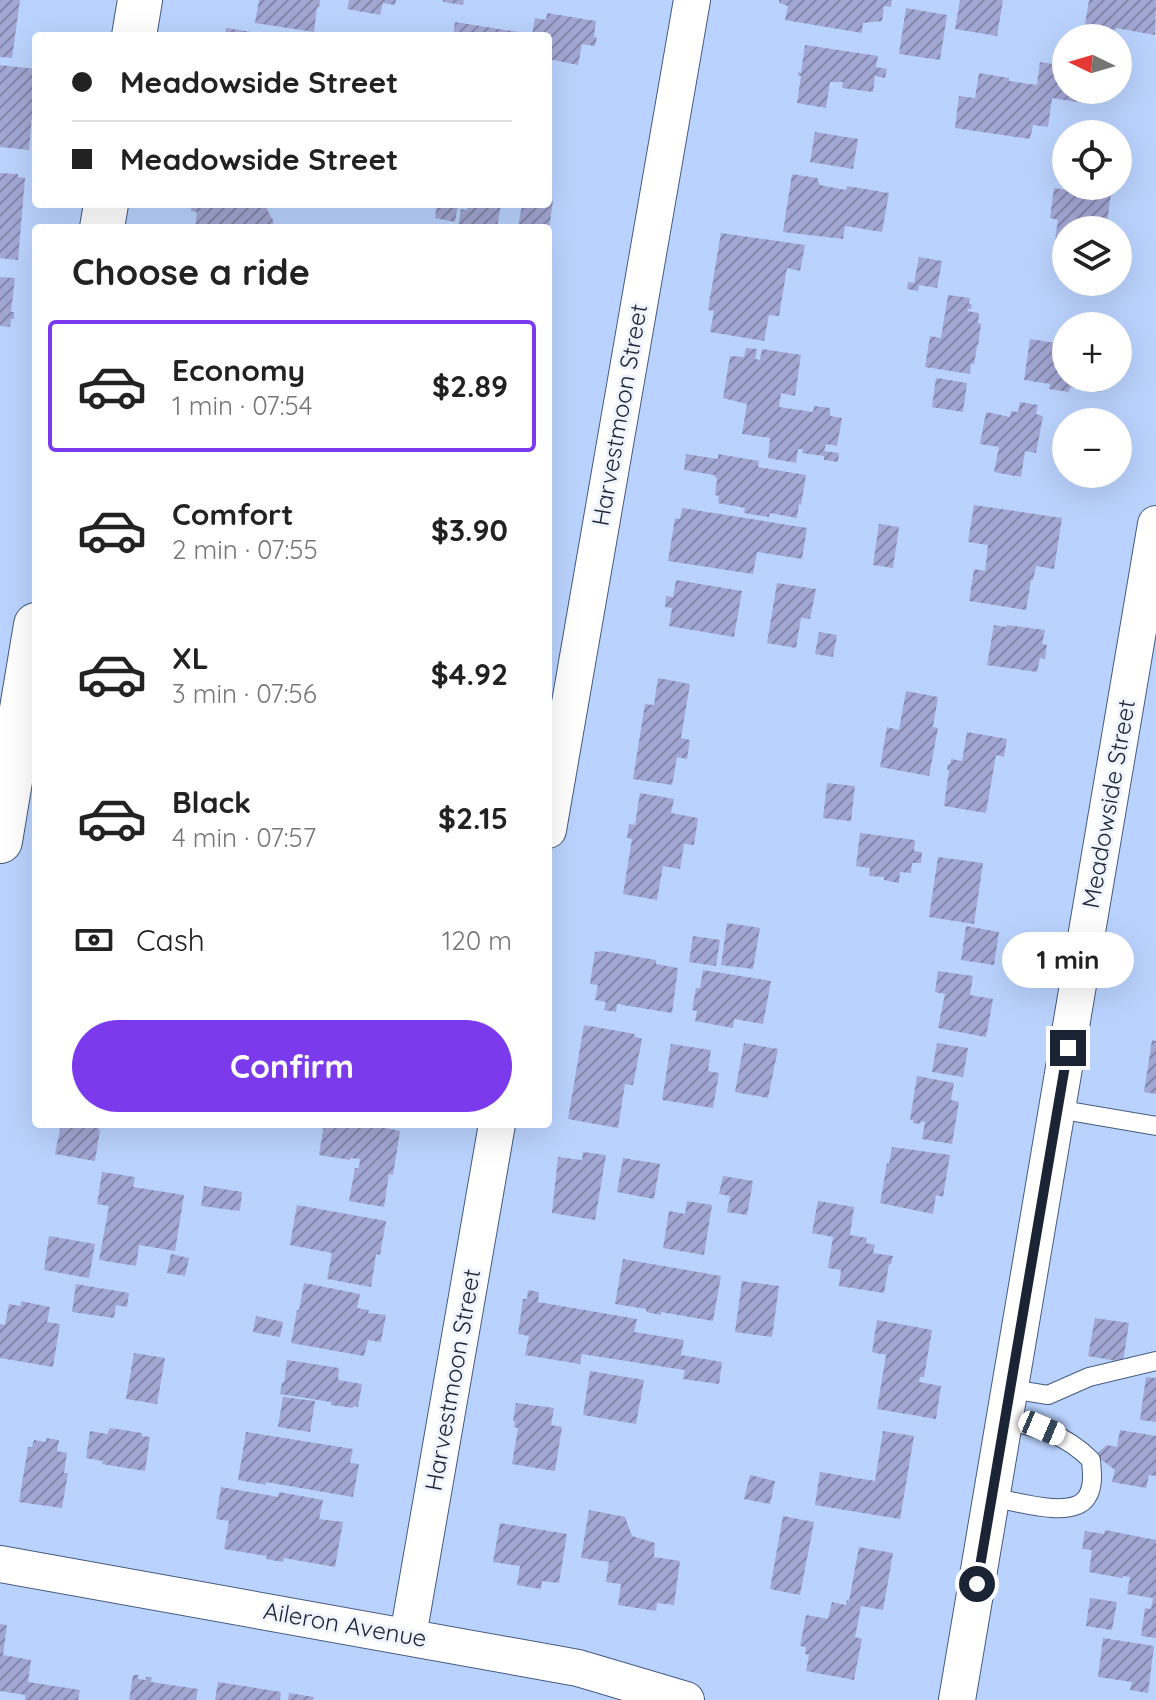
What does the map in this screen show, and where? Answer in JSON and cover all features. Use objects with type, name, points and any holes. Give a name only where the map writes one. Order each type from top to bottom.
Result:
[{"type":"street","points":[[135,32],[140,0]]},
{"type":"street","name":"Harvestmoon Street","points":[[552,807],[692,0]]},
{"type":"street","name":"Meadowside Street","points":[[957,1700],[1156,524]]},
{"type":"street","points":[[0,841],[32,649]]},
{"type":"street","name":"Harvestmoon Street","points":[[408,1636],[496,1128]]},
{"type":"street","name":"Aileron Avenue","points":[[0,1564],[578,1668],[686,1700]]},
{"type":"lane","points":[[1057,1109],[1156,1126]]},
{"type":"lane","points":[[1008,1405],[1048,1395],[1089,1377],[1156,1361]]},
{"type":"lane","points":[[992,1497],[1057,1509],[1074,1507],[1086,1500],[1091,1489],[1091,1460],[1063,1437],[1042,1428],[1008,1405]]},
{"type":"building","points":[[0,0],[20,0],[12,58],[0,57]]},
{"type":"building","points":[[259,0],[320,0],[314,32],[255,23]]},
{"type":"building","points":[[349,0],[396,0],[395,5],[383,3],[380,15],[347,9]]},
{"type":"building","points":[[443,0],[464,0],[463,5]]},
{"type":"building","points":[[779,0],[892,0],[891,7],[884,6],[882,21],[863,23],[862,33],[785,20],[788,6],[779,3]]},
{"type":"building","points":[[960,0],[1003,0],[997,36],[955,29]]},
{"type":"building","points":[[1089,0],[1156,0],[1155,35],[1132,31],[1132,24],[1085,24]]},
{"type":"building","points":[[906,8],[947,15],[940,60],[899,54]]},
{"type":"building","points":[[547,13],[596,21],[595,46],[582,44],[578,65],[552,60],[552,32],[533,32],[535,18],[546,20]]},
{"type":"building","points":[[455,22],[519,32],[454,32]]},
{"type":"building","points":[[226,28],[251,32],[226,32]]},
{"type":"building","points":[[805,45],[878,56],[876,67],[887,69],[885,78],[875,76],[873,92],[842,88],[843,82],[830,82],[826,108],[797,103],[801,76],[798,72],[801,73]]},
{"type":"building","points":[[1040,62],[1052,64],[1048,127],[1033,125],[1030,139],[955,128],[959,96],[975,98],[979,73],[1037,85]]},
{"type":"building","points":[[0,65],[32,69],[29,150],[0,147]]},
{"type":"building","points":[[815,132],[858,139],[853,169],[810,162]]},
{"type":"building","points":[[0,173],[18,174],[18,177],[25,178],[18,260],[0,258]]},
{"type":"building","points":[[792,174],[817,178],[820,185],[830,187],[846,190],[847,186],[889,193],[882,232],[845,226],[843,239],[783,232]]},
{"type":"building","points":[[1052,200],[1110,200],[1108,216],[1050,218]]},
{"type":"building","points":[[191,208],[267,208],[273,224],[196,224],[197,212],[191,211]]},
{"type":"building","points":[[436,208],[457,208],[455,222],[435,218]]},
{"type":"building","points":[[500,208],[498,224],[459,224],[461,209]]},
{"type":"building","points":[[521,208],[552,208],[550,224],[519,224]]},
{"type":"building","points":[[721,233],[805,245],[800,271],[787,268],[779,316],[769,315],[764,341],[710,332],[714,311],[708,310]]},
{"type":"building","points":[[919,257],[942,261],[937,288],[919,285],[918,291],[907,289],[908,282],[914,283]]},
{"type":"building","points":[[0,277],[15,278],[11,312],[14,312],[14,319],[11,319],[10,327],[0,326]]},
{"type":"building","points":[[948,295],[970,298],[971,309],[967,311],[979,313],[978,346],[970,374],[925,367],[930,336],[941,338]]},
{"type":"building","points":[[1030,339],[1052,343],[1052,389],[1049,389],[1050,384],[1024,380]]},
{"type":"building","points":[[746,348],[757,349],[755,359],[760,360],[762,349],[801,355],[795,396],[781,393],[779,407],[813,412],[814,406],[830,408],[830,416],[842,418],[837,446],[826,444],[824,451],[839,453],[838,462],[824,460],[824,456],[802,453],[803,449],[798,449],[796,463],[768,458],[770,438],[742,434],[747,404],[723,398],[730,356],[744,357]]},
{"type":"building","points":[[936,378],[967,383],[963,412],[932,407]]},
{"type":"building","points":[[1020,402],[1038,405],[1036,414],[1043,416],[1036,453],[1025,451],[1021,477],[994,472],[999,447],[980,444],[986,412],[1010,417],[1011,411],[1018,412]]},
{"type":"building","points":[[686,454],[718,459],[718,454],[759,461],[758,467],[806,475],[797,518],[770,513],[769,517],[744,513],[745,508],[718,503],[719,496],[715,495],[717,479],[714,475],[684,470]]},
{"type":"building","points":[[974,505],[1062,518],[1054,569],[1036,566],[1026,610],[969,601],[974,569],[985,571],[988,545],[968,542]]},
{"type":"building","points":[[682,508],[807,528],[802,559],[757,552],[753,574],[668,561],[675,518],[680,519]]},
{"type":"building","points":[[879,524],[899,527],[893,568],[873,565]]},
{"type":"building","points":[[676,580],[742,591],[734,637],[669,626],[672,608],[665,607],[666,596],[673,597]]},
{"type":"building","points":[[777,583],[816,589],[810,619],[801,618],[796,648],[767,643]]},
{"type":"building","points":[[994,625],[1045,630],[1042,644],[1047,645],[1045,659],[1040,658],[1037,672],[987,665]]},
{"type":"building","points":[[819,632],[837,635],[833,657],[815,654]]},
{"type":"building","points":[[658,678],[690,684],[681,738],[690,740],[687,759],[677,757],[672,785],[633,779],[645,704],[654,705]]},
{"type":"building","points":[[906,691],[938,697],[933,727],[938,728],[929,776],[880,767],[887,727],[899,730]]},
{"type":"building","points":[[967,732],[1007,739],[1004,757],[996,755],[986,813],[944,806],[948,764],[951,759],[962,761]]},
{"type":"building","points":[[827,783],[855,786],[851,821],[823,818]]},
{"type":"building","points":[[640,793],[674,799],[671,813],[698,818],[694,845],[684,844],[680,869],[663,866],[657,900],[623,894],[632,839],[627,838],[629,824],[635,825]]},
{"type":"building","points":[[860,833],[915,840],[914,851],[922,852],[921,863],[912,863],[911,873],[900,872],[899,883],[884,880],[884,877],[869,876],[870,868],[856,866]]},
{"type":"building","points":[[938,857],[983,863],[974,924],[929,917]]},
{"type":"building","points":[[727,923],[760,928],[753,969],[721,965]]},
{"type":"building","points":[[966,926],[999,932],[994,965],[961,960]]},
{"type":"building","points":[[693,936],[720,940],[716,966],[689,962]]},
{"type":"building","points":[[595,952],[656,960],[656,964],[678,968],[672,1013],[617,1004],[616,1012],[604,1010],[606,1002],[595,1000],[598,985],[590,984]]},
{"type":"building","points":[[703,970],[771,981],[763,1024],[734,1019],[733,1028],[695,1021],[697,1011],[692,1010]]},
{"type":"building","points":[[938,971],[973,976],[970,995],[993,999],[986,1037],[938,1028],[945,994],[935,992]]},
{"type":"building","points":[[584,1025],[635,1034],[642,1039],[633,1085],[625,1084],[618,1128],[568,1119]]},
{"type":"building","points":[[1152,1040],[1156,1041],[1156,1094],[1144,1092]]},
{"type":"building","points":[[744,1043],[778,1049],[768,1098],[735,1092]]},
{"type":"building","points":[[937,1043],[968,1048],[963,1077],[932,1072]]},
{"type":"building","points":[[671,1044],[711,1050],[708,1071],[719,1073],[713,1108],[662,1100]]},
{"type":"building","points":[[917,1076],[954,1083],[951,1100],[959,1102],[952,1144],[922,1139],[925,1122],[921,1121],[920,1124],[910,1120]]},
{"type":"building","points":[[60,1128],[100,1130],[95,1161],[55,1154]]},
{"type":"building","points":[[323,1128],[385,1128],[400,1131],[384,1207],[349,1201],[355,1168],[359,1168],[360,1159],[319,1155]]},
{"type":"building","points":[[892,1147],[950,1155],[943,1197],[936,1195],[933,1214],[880,1203]]},
{"type":"building","points":[[583,1152],[606,1155],[595,1220],[552,1213],[558,1157],[582,1160]]},
{"type":"building","points":[[623,1158],[660,1164],[654,1199],[617,1192]]},
{"type":"building","points":[[102,1172],[135,1177],[133,1187],[184,1195],[175,1251],[139,1245],[136,1266],[99,1260],[109,1206],[97,1204]]},
{"type":"building","points":[[723,1176],[753,1181],[747,1215],[727,1212],[730,1196],[719,1194]]},
{"type":"building","points":[[204,1186],[242,1192],[240,1211],[201,1206]]},
{"type":"building","points":[[687,1201],[712,1205],[704,1255],[663,1248],[669,1211],[685,1214]]},
{"type":"building","points":[[818,1201],[854,1207],[850,1235],[867,1238],[866,1243],[875,1245],[873,1253],[893,1256],[884,1293],[839,1286],[841,1270],[828,1268],[833,1237],[812,1233]]},
{"type":"building","points":[[297,1205],[386,1221],[380,1255],[376,1254],[371,1287],[327,1279],[332,1253],[290,1245]]},
{"type":"building","points":[[49,1236],[95,1244],[89,1278],[44,1270]]},
{"type":"building","points":[[171,1254],[189,1258],[185,1276],[167,1273]]},
{"type":"building","points":[[623,1259],[721,1276],[713,1321],[661,1312],[661,1315],[615,1304]]},
{"type":"building","points":[[742,1281],[779,1286],[772,1337],[735,1332]]},
{"type":"building","points":[[304,1283],[360,1294],[357,1308],[386,1315],[381,1342],[368,1340],[364,1356],[291,1343]]},
{"type":"building","points":[[76,1284],[129,1293],[127,1307],[116,1305],[114,1318],[72,1312]]},
{"type":"building","points":[[528,1290],[539,1292],[538,1302],[637,1319],[634,1332],[684,1340],[681,1355],[722,1362],[719,1384],[683,1379],[685,1370],[582,1354],[580,1364],[525,1355],[529,1336],[518,1334],[523,1299],[527,1299]]},
{"type":"building","points":[[21,1301],[50,1307],[47,1322],[60,1324],[53,1367],[0,1358],[0,1324],[5,1325],[9,1304],[21,1306]]},
{"type":"building","points":[[256,1316],[283,1322],[280,1337],[253,1332]]},
{"type":"building","points":[[1095,1318],[1129,1323],[1123,1362],[1088,1356]]},
{"type":"building","points":[[877,1320],[932,1330],[924,1377],[920,1377],[919,1382],[941,1386],[936,1419],[877,1409],[886,1355],[872,1352]]},
{"type":"building","points":[[134,1353],[165,1358],[157,1404],[126,1399]]},
{"type":"building","points":[[287,1360],[339,1368],[338,1380],[362,1384],[358,1407],[331,1405],[331,1402],[280,1394]]},
{"type":"building","points":[[590,1371],[644,1380],[636,1424],[583,1415]]},
{"type":"building","points":[[1146,1377],[1156,1378],[1156,1422],[1140,1420]]},
{"type":"building","points":[[283,1397],[315,1401],[310,1432],[278,1427]]},
{"type":"building","points":[[516,1403],[554,1408],[551,1425],[562,1427],[555,1471],[512,1464],[518,1428],[514,1427],[513,1421]]},
{"type":"building","points":[[110,1428],[150,1437],[145,1471],[102,1464],[103,1461],[86,1458],[90,1431],[107,1434]]},
{"type":"building","points":[[1120,1430],[1156,1436],[1156,1476],[1149,1475],[1146,1488],[1112,1482],[1115,1470],[1095,1455],[1107,1445],[1117,1447]]},
{"type":"building","points":[[883,1431],[914,1436],[900,1519],[815,1505],[820,1472],[875,1481]]},
{"type":"building","points":[[246,1432],[353,1449],[350,1463],[359,1464],[353,1497],[238,1480]]},
{"type":"building","points":[[46,1438],[59,1440],[57,1451],[67,1453],[64,1473],[68,1473],[62,1508],[19,1502],[28,1447],[32,1447],[34,1440],[46,1442]]},
{"type":"building","points":[[750,1475],[775,1481],[770,1504],[744,1499]]},
{"type":"building","points":[[221,1487],[278,1497],[279,1492],[323,1500],[319,1519],[343,1522],[335,1567],[284,1558],[283,1562],[266,1559],[267,1556],[224,1549],[229,1521],[216,1519]]},
{"type":"building","points":[[589,1510],[625,1517],[632,1536],[655,1543],[654,1557],[680,1561],[674,1605],[657,1603],[656,1611],[618,1605],[621,1584],[606,1582],[609,1562],[581,1558]]},
{"type":"building","points":[[783,1516],[814,1522],[800,1595],[770,1589]]},
{"type":"building","points":[[500,1523],[567,1534],[559,1583],[542,1581],[541,1589],[517,1585],[520,1566],[493,1562]]},
{"type":"building","points":[[1105,1530],[1156,1540],[1156,1638],[1141,1636],[1145,1608],[1151,1609],[1153,1598],[1127,1594],[1130,1577],[1089,1572],[1092,1550],[1082,1549],[1085,1531],[1104,1534]]},
{"type":"building","points":[[859,1547],[893,1553],[883,1610],[861,1606],[855,1637],[862,1639],[854,1680],[806,1671],[809,1655],[805,1654],[806,1647],[800,1646],[806,1615],[828,1619],[832,1602],[846,1605]]},
{"type":"building","points":[[1090,1598],[1117,1602],[1112,1630],[1086,1626]]},
{"type":"building","points":[[0,1624],[7,1625],[3,1655],[31,1660],[28,1682],[80,1690],[78,1700],[25,1700],[25,1695],[0,1691]]},
{"type":"building","points":[[1103,1638],[1154,1646],[1148,1693],[1130,1690],[1132,1682],[1098,1677]]},
{"type":"building","points":[[133,1675],[146,1680],[146,1677],[152,1677],[151,1682],[198,1689],[196,1700],[129,1700]]},
{"type":"building","points":[[218,1682],[281,1692],[280,1700],[215,1700]]},
{"type":"building","points":[[289,1693],[314,1697],[313,1700],[288,1700]]},
{"type":"route","points":[[977,1584],[1068,1048]]}]
